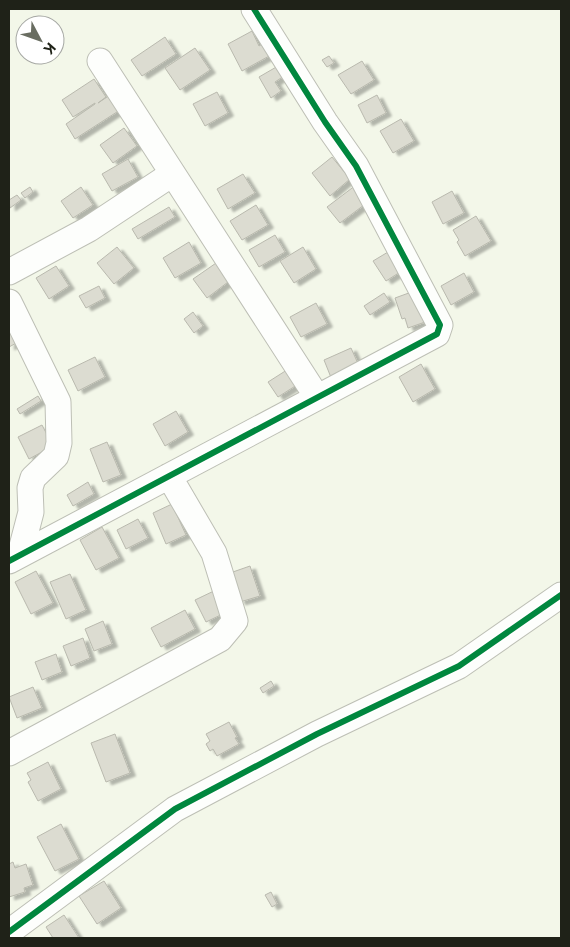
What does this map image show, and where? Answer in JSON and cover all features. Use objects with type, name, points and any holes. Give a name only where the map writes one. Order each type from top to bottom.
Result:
[{"type":"street","points":[[14,558],[437,334],[440,325],[356,166],[325,122],[254,9]]},
{"type":"street","points":[[100,61],[317,397]]},
{"type":"street","points":[[9,272],[90,229],[172,174]]},
{"type":"street","points":[[9,302],[58,402],[59,443],[56,456],[33,478],[30,488],[31,512],[14,558]]},
{"type":"street","points":[[9,753],[220,639],[234,621],[214,553],[170,476]]},
{"type":"street","points":[[9,932],[175,809],[317,734],[459,666],[561,595]]},
{"type":"building","points":[[252,31],[259,46],[264,43],[271,55],[242,71],[228,44]]},
{"type":"building","points":[[165,37],[176,54],[142,76],[131,60]]},
{"type":"building","points":[[195,48],[210,70],[180,90],[165,68]]},
{"type":"building","points":[[329,56],[334,63],[327,67],[322,60]]},
{"type":"building","points":[[362,61],[374,80],[351,94],[338,75]]},
{"type":"building","points":[[278,66],[284,76],[275,82],[281,91],[271,98],[259,77]]},
{"type":"building","points":[[94,79],[106,97],[98,103],[110,95],[120,110],[75,139],[66,124],[95,103],[73,117],[62,100]]},
{"type":"building","points":[[217,92],[228,113],[205,126],[193,104]]},
{"type":"building","points":[[377,95],[386,113],[367,123],[358,105]]},
{"type":"building","points":[[401,119],[414,141],[393,153],[380,131]]},
{"type":"building","points":[[124,128],[137,146],[113,163],[100,145]]},
{"type":"building","points":[[332,157],[350,179],[330,196],[312,173]]},
{"type":"building","points":[[128,159],[138,177],[112,191],[102,174]]},
{"type":"building","points":[[243,174],[255,193],[228,209],[217,189]]},
{"type":"building","points":[[356,185],[368,202],[340,223],[327,207]]},
{"type":"building","points":[[30,187],[33,192],[25,198],[21,193]]},
{"type":"building","points":[[81,187],[93,205],[73,218],[61,201]]},
{"type":"building","points":[[452,191],[464,213],[443,224],[432,202]]},
{"type":"building","points":[[17,195],[21,200],[10,208],[9,200]]},
{"type":"building","points":[[256,205],[268,225],[242,240],[230,221]]},
{"type":"building","points":[[169,207],[175,217],[138,239],[132,229]]},
{"type":"building","points":[[476,216],[491,241],[465,256],[453,230]]},
{"type":"building","points":[[275,235],[285,252],[259,267],[249,250]]},
{"type":"building","points":[[189,242],[201,263],[175,278],[163,258]]},
{"type":"building","points":[[117,247],[134,268],[114,284],[97,263]]},
{"type":"building","points":[[303,247],[316,269],[294,283],[280,261]]},
{"type":"building","points":[[393,249],[405,269],[386,281],[373,261]]},
{"type":"building","points":[[219,261],[232,279],[207,298],[193,279]]},
{"type":"building","points":[[56,266],[69,286],[49,299],[36,278]]},
{"type":"building","points":[[464,273],[474,292],[451,305],[441,286]]},
{"type":"building","points":[[99,286],[105,298],[86,308],[79,296]]},
{"type":"building","points":[[417,290],[428,321],[408,328],[405,318],[402,319],[395,298]]},
{"type":"building","points":[[384,293],[390,302],[370,315],[364,306]]},
{"type":"building","points":[[316,303],[327,324],[301,337],[290,317]]},
{"type":"building","points":[[193,312],[203,326],[194,333],[184,319]]},
{"type":"building","points":[[9,326],[20,341],[9,347]]},
{"type":"building","points":[[351,348],[360,368],[332,380],[324,360]]},
{"type":"building","points":[[95,357],[105,377],[78,391],[68,370]]},
{"type":"building","points":[[421,364],[435,389],[413,402],[399,377]]},
{"type":"building","points":[[290,368],[300,383],[278,397],[268,382]]},
{"type":"building","points":[[38,396],[41,401],[20,414],[17,409]]},
{"type":"building","points":[[176,411],[188,432],[165,446],[153,424]]},
{"type":"building","points":[[42,425],[53,446],[29,459],[18,437]]},
{"type":"building","points":[[107,442],[121,475],[103,482],[90,449]]},
{"type":"building","points":[[88,482],[94,494],[73,506],[67,495]]},
{"type":"building","points":[[172,504],[186,535],[166,544],[153,513]]},
{"type":"building","points":[[138,519],[148,538],[126,549],[117,530]]},
{"type":"building","points":[[102,527],[119,558],[96,570],[80,540]]},
{"type":"building","points":[[250,566],[260,596],[240,602],[230,573]]},
{"type":"building","points":[[36,571],[53,603],[31,614],[15,582]]},
{"type":"building","points":[[70,574],[86,610],[66,619],[50,582]]},
{"type":"building","points":[[218,589],[229,611],[206,622],[195,600]]},
{"type":"building","points":[[185,610],[195,629],[161,647],[151,628]]},
{"type":"building","points":[[103,621],[112,644],[94,651],[85,629]]},
{"type":"building","points":[[83,638],[90,658],[71,666],[63,646]]},
{"type":"building","points":[[56,654],[62,672],[42,680],[35,662]]},
{"type":"building","points":[[271,681],[274,686],[263,693],[260,688]]},
{"type":"building","points":[[33,687],[42,708],[17,718],[9,697]]},
{"type":"building","points":[[229,722],[239,744],[217,756],[213,749],[210,751],[206,744],[210,741],[206,734]]},
{"type":"building","points":[[115,734],[130,773],[106,782],[91,743]]},
{"type":"building","points":[[48,762],[61,789],[38,801],[28,782],[31,780],[27,773]]},
{"type":"building","points":[[61,824],[79,859],[55,871],[37,837]]},
{"type":"building","points":[[13,862],[15,868],[26,864],[33,885],[24,888],[25,892],[9,897],[9,864]]},
{"type":"building","points":[[104,881],[121,908],[97,924],[79,896]]},
{"type":"building","points":[[271,892],[277,904],[272,907],[265,895]]},
{"type":"building","points":[[64,915],[79,938],[53,938],[46,927]]},
{"type":"cycle path","points":[[9,561],[437,334],[440,325],[356,166],[325,122],[254,9]]},
{"type":"cycle path","points":[[9,932],[175,809],[317,734],[459,666],[561,595]]}]
